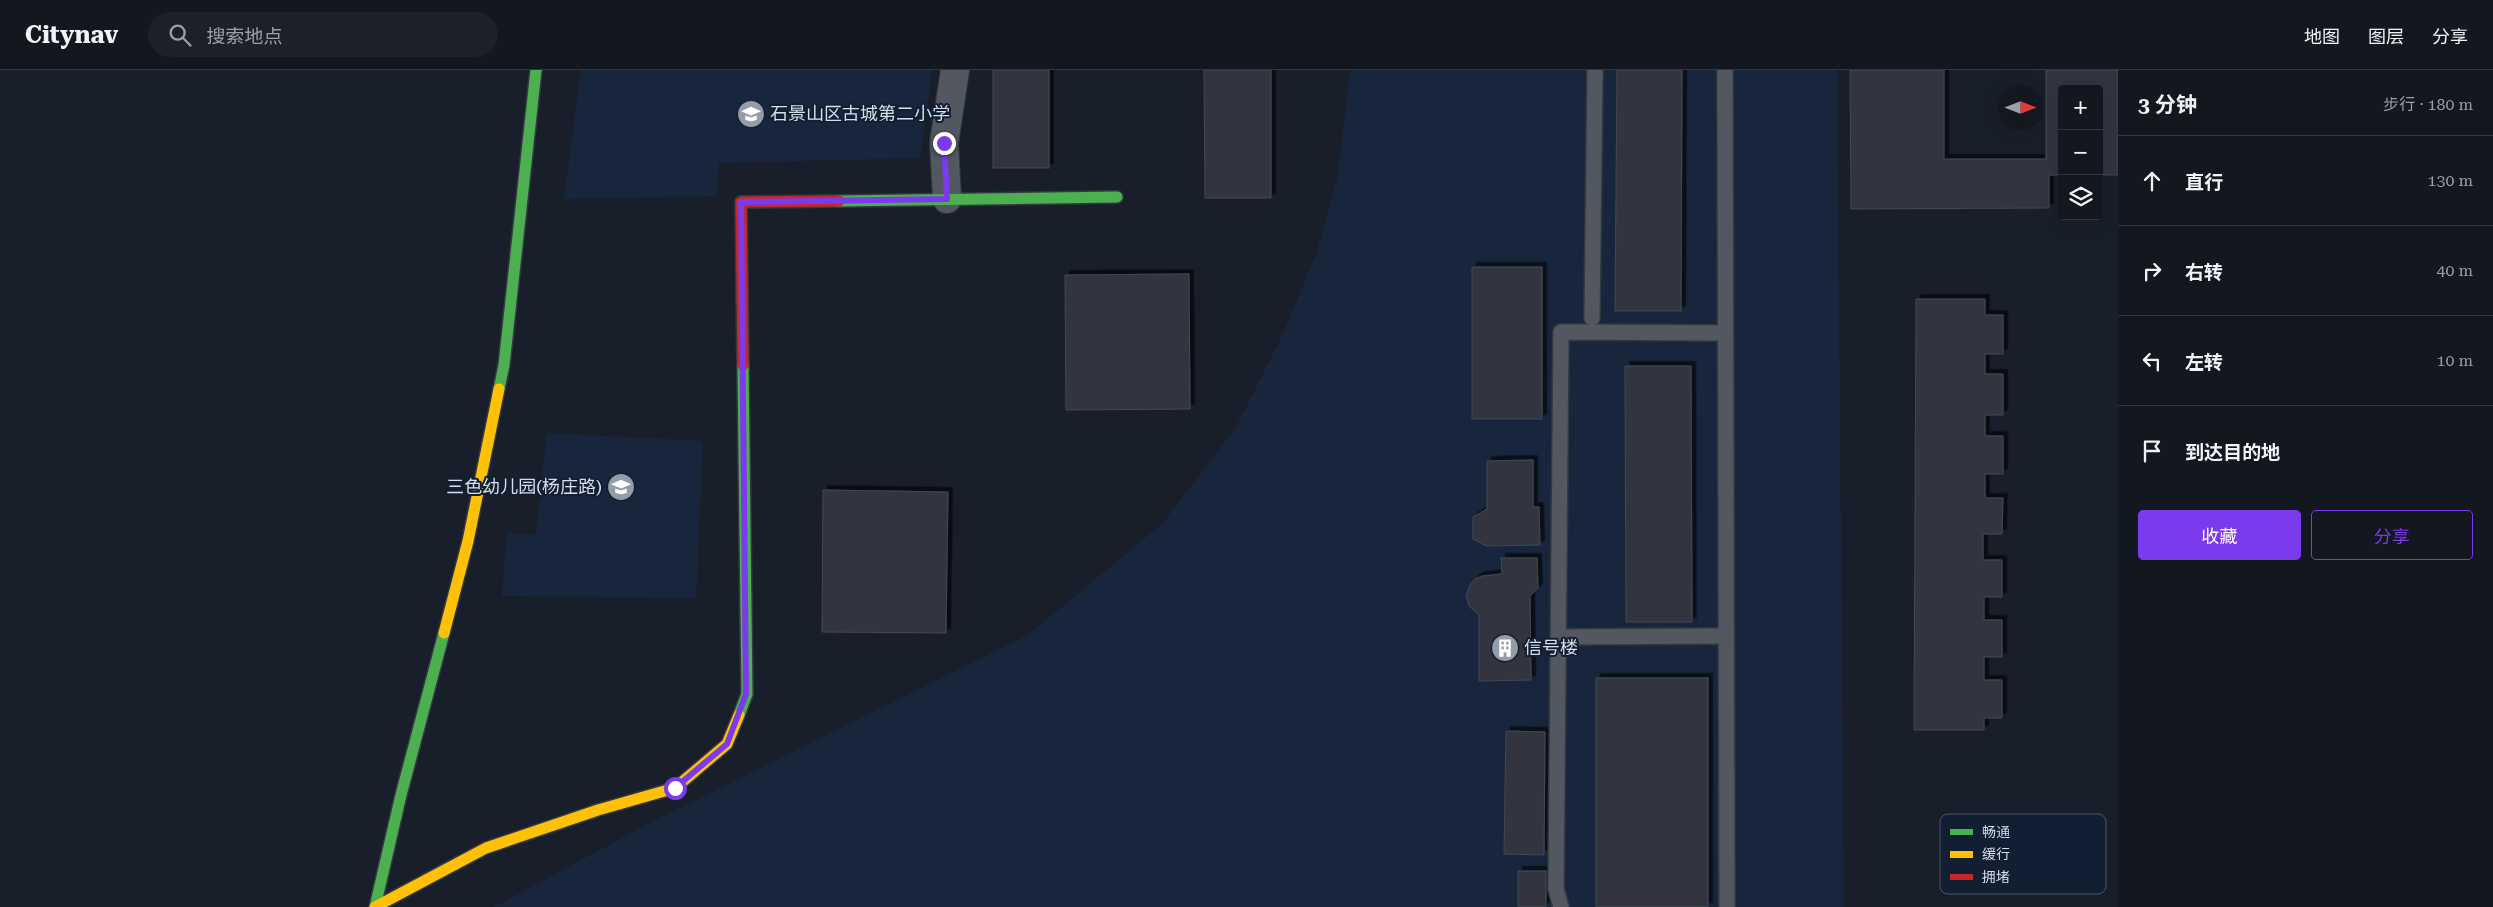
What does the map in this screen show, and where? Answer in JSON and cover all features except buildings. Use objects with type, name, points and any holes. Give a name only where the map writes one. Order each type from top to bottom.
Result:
[{"type":"street","points":[[375,907],[401,795],[468,541],[504,365],[536,70]]},
{"type":"street","points":[[947,199],[944,143],[955,70]]},
{"type":"street","points":[[375,907],[486,848],[598,810],[675,788],[727,744],[746,694],[741,202],[1117,197]]},
{"type":"lane","points":[[1592,318],[1595,70]]},
{"type":"lane","points":[[1725,70],[1727,907]]},
{"type":"lane","points":[[1561,907],[1556,889],[1561,332],[1725,333]]},
{"type":"lane","points":[[1559,637],[1725,636]]},
{"type":"shaded area","name":"石景山区古城第二小学","points":[[581,70],[932,70],[920,158],[719,163],[716,196],[564,199]]},
{"type":"shaded area","points":[[1350,70],[1837,70],[1844,907],[494,907],[644,826],[1028,635],[1162,524],[1235,429],[1282,336],[1317,252],[1338,175]]},
{"type":"shaded area","name":"三色幼儿园(杨庄路)","points":[[547,433],[703,441],[696,598],[502,596],[507,533],[536,535]]},
{"type":"traffic: fast","points":[[499,389],[504,365],[536,70]]},
{"type":"traffic: fast","points":[[839,201],[1117,197]]},
{"type":"traffic: fast","points":[[739,715],[747,694],[743,365]]},
{"type":"traffic: fast","points":[[375,907],[401,795],[444,633]]},
{"type":"traffic: slow","points":[[444,633],[468,541],[499,389]]},
{"type":"traffic: slow","points":[[375,907],[486,848],[598,810],[675,788],[727,744],[739,715]]},
{"type":"traffic: jam","points":[[743,365],[741,202],[839,201]]},
{"type":"place","name":"石景山区古城第二小学","points":[[751,114]]},
{"type":"place","name":"三色幼儿园(杨庄路)","points":[[621,487]]},
{"type":"place","name":"信号楼","points":[[1505,648]]},
{"type":"route","points":[[675,788],[727,744],[746,694],[741,202],[947,199],[944,143]]}]
